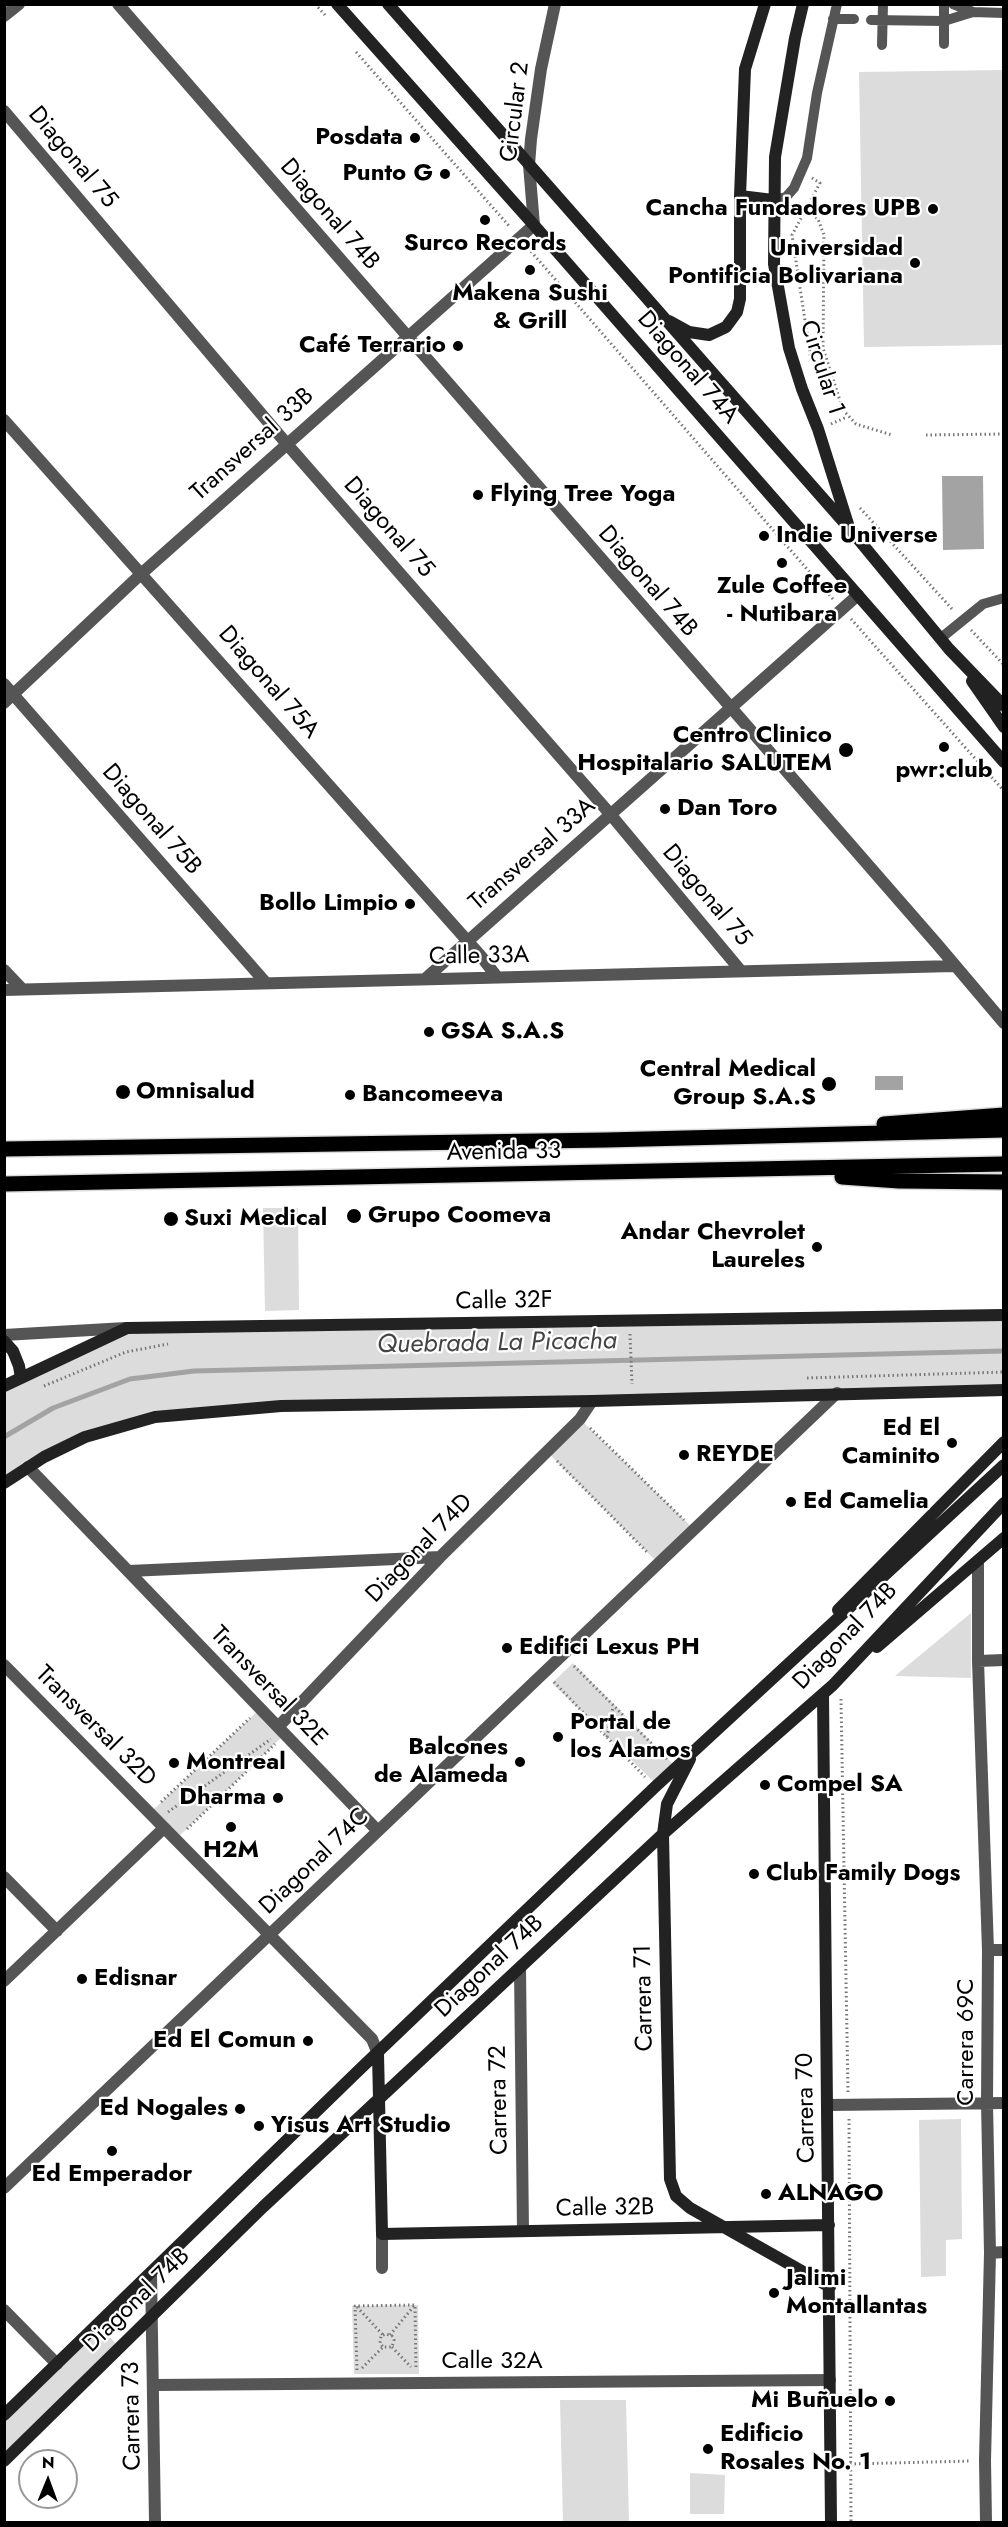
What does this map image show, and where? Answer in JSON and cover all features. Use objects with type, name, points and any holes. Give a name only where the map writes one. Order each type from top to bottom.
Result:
[{"type":"main road","name":"Diagonal 74A","points":[[337,4],[534,225],[1004,762]]},
{"type":"main road","name":"Diagonal 74A","points":[[388,4],[849,528],[950,649],[1004,706]]},
{"type":"main road","points":[[662,318],[689,332],[709,335],[726,327],[737,312],[740,299],[740,196],[745,69],[765,4]]},
{"type":"main road","name":"Circular 1","points":[[803,4],[775,157],[774,264],[786,338],[849,528]]},
{"type":"main road","points":[[740,196],[773,200]]},
{"type":"main road","points":[[950,649],[1004,727]]},
{"type":"main road","points":[[797,1135],[913,1121],[1004,1115]]},
{"type":"main road","name":"Avenida 33","points":[[4,1149],[594,1140],[1004,1130]]},
{"type":"main road","name":"Avenida 33","points":[[4,1184],[1004,1164]]},
{"type":"main road","points":[[761,1170],[899,1181],[1004,1182]]},
{"type":"main road","name":"Calle 32F","points":[[127,1328],[1004,1315]]},
{"type":"main road","points":[[4,1386],[127,1328]]},
{"type":"main road","points":[[4,1341],[13,1351],[21,1377]]},
{"type":"main road","points":[[4,1483],[28,1467],[85,1437],[155,1417],[281,1406],[592,1401],[1004,1390]]},
{"type":"main road","points":[[751,1700],[1004,1442]]},
{"type":"main road","name":"Diagonal 74B","points":[[4,2415],[695,1751],[1004,1466]]},
{"type":"main road","name":"Diagonal 74B","points":[[4,2461],[263,2207],[663,1834],[833,1685],[1004,1503]]},
{"type":"main road","points":[[833,1685],[1004,1538]]},
{"type":"main road","name":"Carrera 70","points":[[823,1694],[831,2523]]},
{"type":"main road","name":"Carrera 71","points":[[695,1751],[668,1804],[663,1834],[670,2179],[676,2196],[690,2208],[830,2287]]},
{"type":"main road","points":[[378,2054],[382,2234]]},
{"type":"main road","name":"Calle 32B","points":[[382,2234],[829,2225]]},
{"type":"street","points":[[4,16],[19,4]]},
{"type":"street","name":"Diagonal 74B","points":[[118,4],[1004,1023]]},
{"type":"street","name":"Circular 2","points":[[534,225],[529,165],[541,69],[555,4]]},
{"type":"street","name":"Diagonal 75","points":[[4,111],[286,443],[611,814],[741,971]]},
{"type":"street","name":"Transversal 33B","points":[[9,698],[141,574],[286,443],[534,225]]},
{"type":"street","name":"Diagonal 75A","points":[[4,420],[480,955],[497,977]]},
{"type":"street","name":"Transversal 33A","points":[[425,979],[858,595]]},
{"type":"street","name":"Diagonal 75B","points":[[4,684],[9,698],[266,983]]},
{"type":"street","name":"Calle 33A","points":[[4,990],[954,966]]},
{"type":"street","points":[[4,970],[22,990]]},
{"type":"street","name":"Calle 32F","points":[[4,1335],[127,1328]]},
{"type":"street","name":"Diagonal 74C","points":[[4,2188],[837,1393]]},
{"type":"street","name":"Diagonal 74D","points":[[281,1731],[440,1557],[580,1419],[592,1401]]},
{"type":"street","name":"Transversal 32E","points":[[28,1467],[378,1831]]},
{"type":"street","points":[[129,1571],[440,1557]]},
{"type":"street","name":"Carrera 69C","points":[[978,1561],[978,1660],[988,1950],[987,2103],[990,2253],[985,2460],[986,2523]]},
{"type":"street","points":[[978,1660],[1004,1660]]},
{"type":"street","name":"Transversal 32D","points":[[4,1665],[372,2039],[378,2054]]},
{"type":"street","points":[[4,1982],[57,1931],[158,1820]]},
{"type":"street","points":[[4,1877],[57,1931]]},
{"type":"street","points":[[988,1950],[1004,1950]]},
{"type":"street","name":"Carrera 72","points":[[520,1968],[523,2231]]},
{"type":"street","points":[[828,2105],[1004,2103]]},
{"type":"street","points":[[382,2234],[382,2268]]},
{"type":"street","points":[[990,2253],[1004,2252]]},
{"type":"street","name":"Carrera 73","points":[[151,2273],[155,2523]]},
{"type":"street","points":[[4,2310],[57,2364]]},
{"type":"street","name":"Calle 32A","points":[[153,2385],[830,2380]]},
{"type":"lane","points":[[773,200],[786,197],[794,188],[807,158],[817,93],[837,4]]},
{"type":"lane","points":[[882,45],[877,20],[883,4]]},
{"type":"lane","points":[[944,4],[944,44]]},
{"type":"lane","points":[[953,4],[973,12]]},
{"type":"lane","points":[[877,20],[944,21],[973,12],[1004,13]]},
{"type":"lane","points":[[833,19],[854,19]]},
{"type":"lane","points":[[941,638],[983,604],[1004,598]]},
{"type":"path","points":[[315,4],[331,22]]},
{"type":"path","points":[[354,49],[1004,790]]},
{"type":"path","points":[[807,187],[816,171]]},
{"type":"path","points":[[809,352],[792,236],[820,183]]},
{"type":"path","points":[[803,195],[798,203],[818,219],[824,235],[823,348],[843,410],[856,424],[891,435]]},
{"type":"path","points":[[926,435],[1004,434]]},
{"type":"path","points":[[856,502],[1004,665]]},
{"type":"path","points":[[630,1341],[632,1382]]},
{"type":"path","points":[[38,1388],[126,1352],[178,1344]]},
{"type":"path","points":[[580,1419],[693,1529]]},
{"type":"path","points":[[547,1452],[658,1563]]},
{"type":"path","points":[[562,1654],[668,1760]]},
{"type":"path","points":[[544,1672],[647,1778]]},
{"type":"path","points":[[607,1737],[613,1706]]},
{"type":"path","points":[[158,1820],[260,1709]]},
{"type":"path","points":[[158,1820],[177,1804],[261,1748],[281,1731]]},
{"type":"path","points":[[176,1839],[281,1731]]},
{"type":"path","points":[[356,2306],[415,2305]]},
{"type":"path","points":[[390,2335],[415,2305]]},
{"type":"path","points":[[356,2306],[357,2373],[383,2347],[392,2347],[416,2373],[415,2305]]},
{"type":"path","points":[[356,2306],[383,2335],[390,2335]]},
{"type":"path","points":[[383,2335],[380,2341],[383,2347]]},
{"type":"path","points":[[390,2335],[394,2340],[392,2347]]},
{"type":"path","points":[[850,2464],[985,2460]]},
{"type":"shaded area","name":"Cancha Fundadores UPB","points":[[1003,70],[1003,345],[864,347],[859,72]]},
{"type":"shaded area","points":[[942,476],[983,476],[984,549],[943,550]]},
{"type":"shaded area","points":[[875,1076],[903,1076],[903,1090],[875,1090]]},
{"type":"shaded area","points":[[263,1208],[298,1208],[299,1310],[265,1311]]},
{"type":"shaded area","points":[[1003,1315],[1003,1390],[281,1406],[155,1417],[85,1437],[5,1483],[5,1386],[127,1328]]},
{"type":"shaded area","points":[[580,1419],[694,1529],[658,1563],[547,1452]]},
{"type":"shaded area","points":[[971,1613],[971,1678],[895,1676]]},
{"type":"shaded area","points":[[573,1663],[674,1765],[655,1783],[552,1683]]},
{"type":"shaded area","points":[[260,1709],[285,1734],[176,1839],[150,1813]]},
{"type":"shaded area","points":[[961,2119],[962,2239],[946,2240],[946,2276],[921,2277],[919,2120]]},
{"type":"shaded area","points":[[418,2305],[419,2374],[354,2374],[352,2306]]},
{"type":"shaded area","points":[[98,2324],[119,2347],[5,2461],[5,2415]]},
{"type":"shaded area","points":[[560,2400],[626,2400],[629,2522],[563,2522]]},
{"type":"shaded area","points":[[690,2473],[725,2475],[724,2514],[690,2514]]},
{"type":"waterway","name":"Quebrada La Picacha","points":[[4,1437],[53,1408],[130,1379],[194,1371],[1004,1351]]},
{"type":"place","name":"Posdata","points":[[415,138]]},
{"type":"place","name":"Punto G","points":[[445,174]]},
{"type":"place","name":"Cancha Fundadores UPB","points":[[933,209]]},
{"type":"place","name":"Surco Records","points":[[485,220]]},
{"type":"place","name":"Universidad Pontificia Bolivariana","points":[[915,263]]},
{"type":"place","name":"Makena Sushi & Grill","points":[[530,270]]},
{"type":"place","name":"Café Terrario","points":[[458,346]]},
{"type":"place","name":"Flying Tree Yoga","points":[[478,495]]},
{"type":"place","name":"Indie Universe","points":[[764,536]]},
{"type":"place","name":"Zule Coffee - Nutibara","points":[[782,563]]},
{"type":"place","name":"pwr:club","points":[[944,747]]},
{"type":"place","name":"Centro Clinico Hospitalario SALUTEM","points":[[846,750]]},
{"type":"place","name":"Dan Toro","points":[[665,809]]},
{"type":"place","name":"Bollo Limpio","points":[[410,904]]},
{"type":"place","name":"GSA S.A.S","points":[[429,1032]]},
{"type":"place","name":"Central Medical Group S.A.S","points":[[829,1084]]},
{"type":"place","name":"Omnisalud","points":[[123,1092]]},
{"type":"place","name":"Bancomeeva","points":[[350,1095]]},
{"type":"place","name":"Grupo Coomeva","points":[[354,1216]]},
{"type":"place","name":"Suxi Medical","points":[[171,1219]]},
{"type":"place","name":"Andar Chevrolet Laureles","points":[[817,1247]]},
{"type":"place","name":"Ed El Caminito","points":[[952,1443]]},
{"type":"place","name":"REYDE","points":[[684,1455]]},
{"type":"place","name":"Ed Camelia","points":[[791,1502]]},
{"type":"place","name":"Edifici Lexus PH","points":[[507,1648]]},
{"type":"place","name":"Portal de los Alamos","points":[[558,1737]]},
{"type":"place","name":"Balcones de Alameda","points":[[520,1762]]},
{"type":"place","name":"Montreal","points":[[174,1763]]},
{"type":"place","name":"Compel SA","points":[[765,1785]]},
{"type":"place","name":"Dharma","points":[[278,1798]]},
{"type":"place","name":"H2M","points":[[231,1827]]},
{"type":"place","name":"Club Family Dogs","points":[[754,1874]]},
{"type":"place","name":"Edisnar","points":[[82,1979]]},
{"type":"place","name":"Ed El Comun","points":[[308,2041]]},
{"type":"place","name":"Ed Nogales","points":[[240,2109]]},
{"type":"place","name":"Yisus Art Studio","points":[[259,2126]]},
{"type":"place","name":"Ed Emperador","points":[[112,2151]]},
{"type":"place","name":"ALNAGO","points":[[766,2194]]},
{"type":"place","name":"Jalimi Montallantas","points":[[774,2293]]},
{"type":"place","name":"Mi Buñuelo","points":[[890,2401]]},
{"type":"place","name":"Edificio Rosales No. 1","points":[[708,2449]]}]
